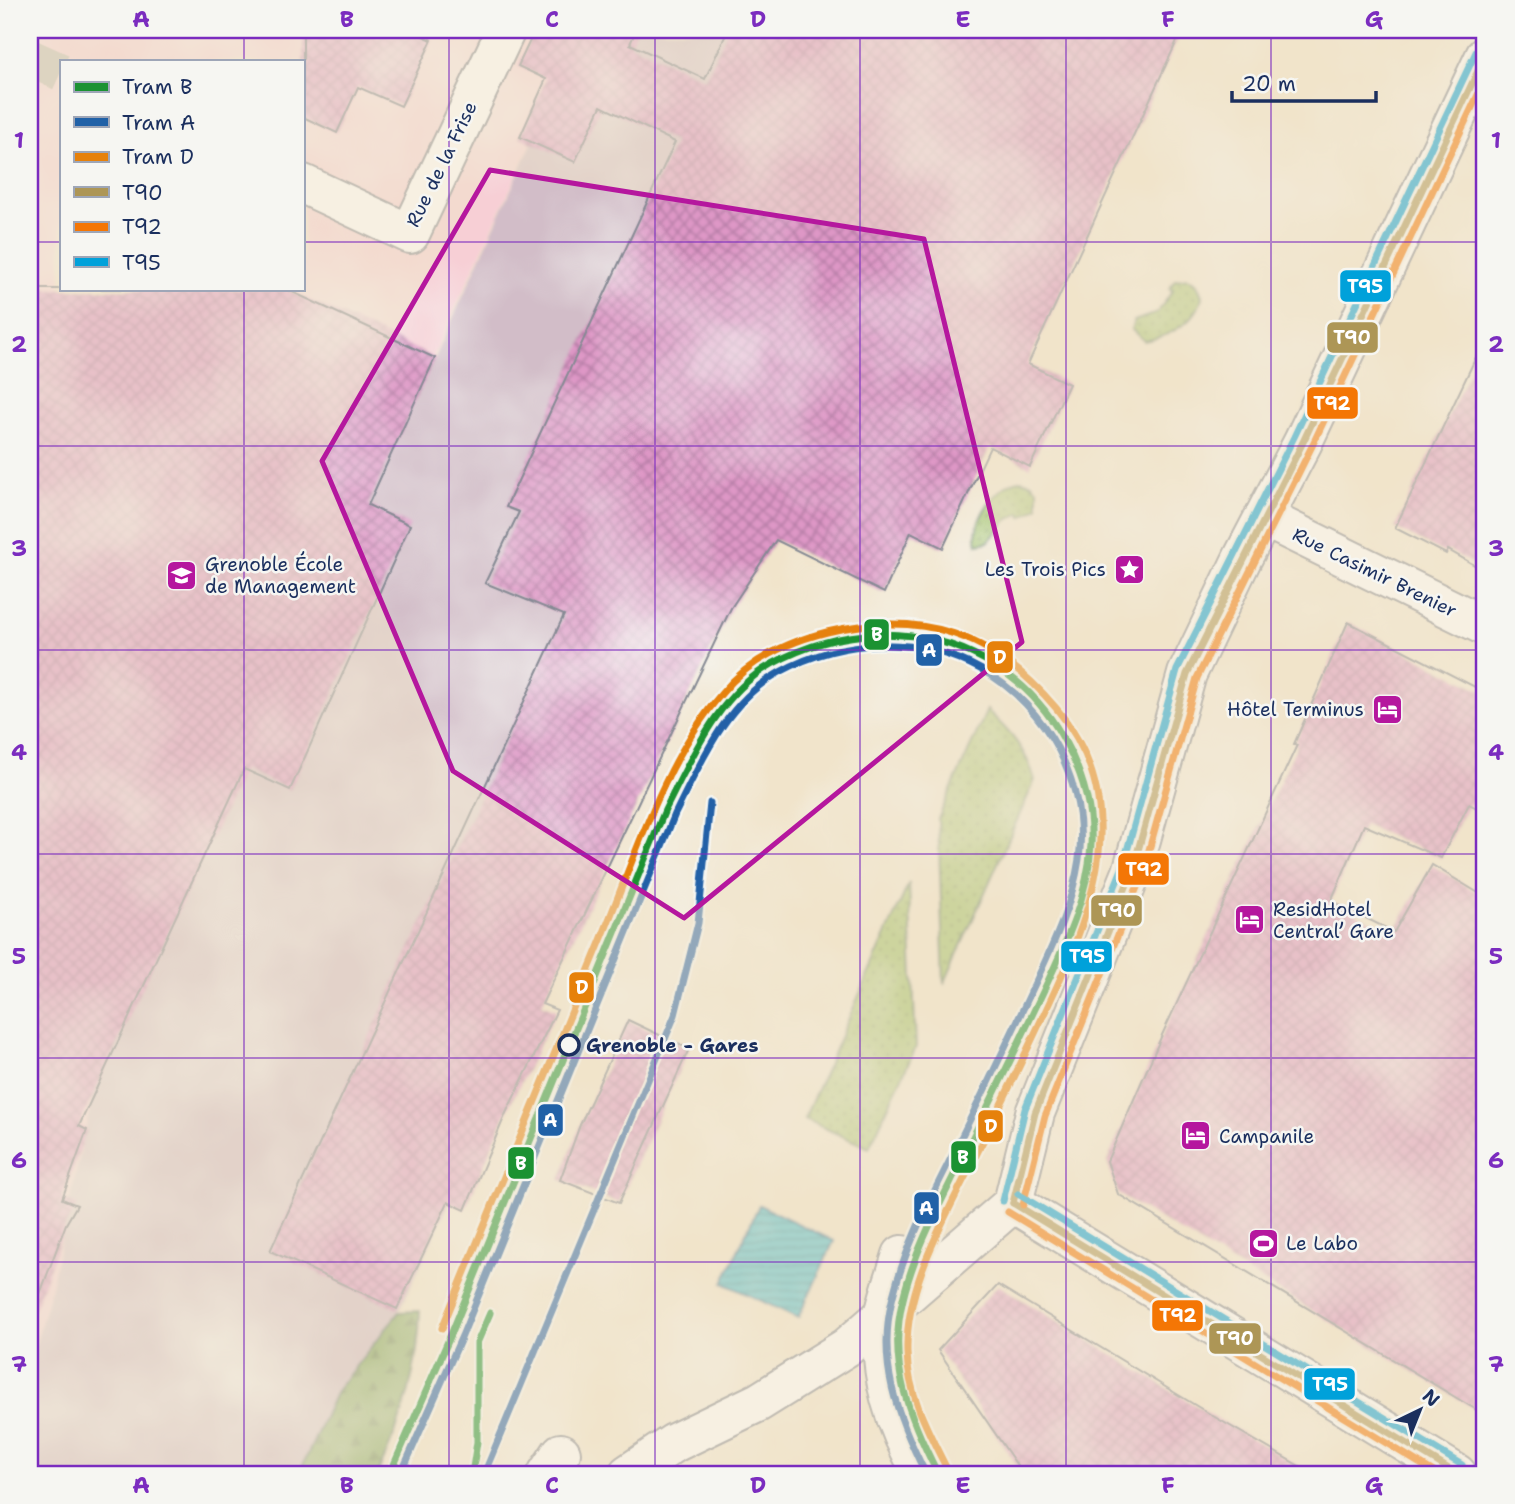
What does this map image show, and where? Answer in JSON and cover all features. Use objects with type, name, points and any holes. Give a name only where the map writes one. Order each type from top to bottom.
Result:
[{"type":"street","name":"Rue de la Frise","points":[[304,184],[410,234],[506,30]]},
{"type":"street","points":[[628,1474],[674,1443],[759,1402],[840,1352],[884,1318],[1013,1203],[1035,1113],[1132,872],[1187,674],[1362,321],[1485,56]]},
{"type":"street","name":"Rue Casimir Brenier","points":[[1265,518],[1485,626]]},
{"type":"street","points":[[1013,1203],[1457,1474]]},
{"type":"street","points":[[902,1255],[884,1318],[886,1387],[906,1448],[923,1474]]},
{"type":"highlighted area","points":[[490,170],[924,239],[1022,642],[684,918],[453,771],[322,461]]},
{"type":"shaded area","name":"Grenoble École de Management","points":[[30,30],[569,30],[520,136],[532,142],[160,952],[51,1287],[30,1365]]},
{"type":"shaded area","points":[[569,30],[1147,30],[884,593],[776,540],[731,608],[555,976],[399,1312],[336,1391],[299,1474],[30,1474],[30,1365],[51,1287],[93,1095],[532,143],[520,136]]},
{"type":"green space","points":[[1188,278],[1197,284],[1202,296],[1195,313],[1172,332],[1144,341],[1131,329],[1134,321],[1157,313],[1173,290],[1169,289],[1175,280]]},
{"type":"green space","points":[[1020,480],[1032,483],[1038,490],[1038,507],[1022,517],[1021,513],[1007,520],[988,542],[977,544],[978,525],[988,505],[1003,488]]},
{"type":"green space","points":[[987,710],[1016,742],[1027,759],[1035,780],[944,984],[938,819]]},
{"type":"green space","points":[[909,883],[916,1047],[869,1148],[804,1119]]},
{"type":"green space","points":[[420,1311],[413,1374],[394,1435],[377,1474],[299,1474],[336,1391],[399,1312]]},
{"type":"water","points":[[759,1205],[834,1241],[798,1318],[723,1283]]},
{"type":"building","points":[[303,30],[409,30],[432,40],[401,106],[358,87],[337,133],[304,117]]},
{"type":"building","points":[[535,30],[636,30],[630,44],[705,79],[728,30],[1182,30],[1028,364],[1069,384],[1030,467],[990,447],[943,548],[911,532],[884,593],[776,540],[731,608],[542,1004],[557,1010],[506,1113],[465,1210],[448,1202],[397,1309],[270,1251],[564,615],[485,583],[519,512],[506,507],[675,142],[601,106],[575,162],[520,137],[546,79],[518,66]]},
{"type":"building","name":"Grenoble École de Management","points":[[30,289],[288,290],[435,358],[368,505],[410,525],[290,790],[244,769],[79,1126],[87,1130],[62,1199],[77,1205],[66,1224],[34,1310],[30,1310]]},
{"type":"building","points":[[1485,338],[1485,571],[1448,550],[1446,554],[1395,528]]},
{"type":"building","points":[[1348,622],[1485,692],[1485,812],[1469,804],[1441,858],[1364,825],[1331,901],[1394,932],[1432,865],[1485,897],[1485,1415],[1118,1194],[1107,1161],[1162,1035],[1297,745],[1294,744]]},
{"type":"building","points":[[628,1020],[689,1049],[619,1203],[560,1180],[580,1125]]},
{"type":"building","points":[[998,1285],[1313,1474],[1023,1474],[938,1350]]},
{"type":"tunnel","points":[[30,58],[60,72]]},
{"type":"tram line","name":"D","points":[[442,1328],[652,811],[701,720],[744,671],[770,654],[798,641],[827,632],[894,624],[925,627],[954,634],[981,645],[1007,661],[1032,682],[1056,708],[1082,747],[1096,787],[1100,827],[1097,868],[1073,950],[942,1223],[924,1265],[911,1308],[907,1353],[911,1384],[933,1442],[947,1469]]},
{"type":"tram line","name":"B","points":[[390,1474],[452,1332],[665,810],[696,748],[736,692],[772,664],[824,643],[879,634],[906,635],[960,648],[997,667],[1030,694],[1056,726],[1069,750],[1088,803],[1091,831],[1085,884],[1066,940],[1022,1037],[927,1231],[913,1264],[903,1299],[899,1323],[899,1367],[918,1432],[938,1474]]},
{"type":"tram line","name":"A","points":[[401,1474],[462,1336],[675,814],[705,754],[744,699],[780,672],[804,660],[830,652],[881,645],[907,646],[958,659],[1005,685],[1026,704],[1059,750],[1070,776],[1080,831],[1076,877],[1060,927],[918,1226],[893,1296],[887,1343],[892,1388],[906,1431],[926,1474]]},
{"type":"tram line","name":"A","points":[[484,1474],[675,1015],[698,923],[710,803]]},
{"type":"tram line","name":"B","points":[[472,1474],[477,1442],[477,1343],[490,1313]]},
{"type":"transit line","name":"T95","points":[[1003,1201],[1025,1109],[1122,869],[1177,670],[1294,437],[1476,52]]},
{"type":"transit line","name":"T90","points":[[1013,1203],[1035,1113],[1132,872],[1187,674],[1303,442],[1485,56]]},
{"type":"transit line","name":"T92","points":[[1023,1205],[1045,1116],[1142,875],[1197,678],[1312,446],[1485,80]]},
{"type":"transit line","name":"T95","points":[[1018,1194],[1462,1465]]},
{"type":"transit line","name":"T90","points":[[1013,1203],[1457,1474]]},
{"type":"transit line","name":"T92","points":[[1008,1212],[1437,1474]]},
{"type":"place","name":"Les Trois Pics","points":[[1129,569]]},
{"type":"place","name":"Grenoble École de Management","points":[[182,575]]},
{"type":"place","name":"Hôtel Terminus","points":[[1387,709]]},
{"type":"place","name":"ResidHotel Central’ Gare","points":[[1250,920]]},
{"type":"place","name":"Grenoble - Gares","points":[[569,1045]]},
{"type":"place","name":"Campanile","points":[[1196,1136]]},
{"type":"place","name":"Le Labo","points":[[1263,1243]]}]
